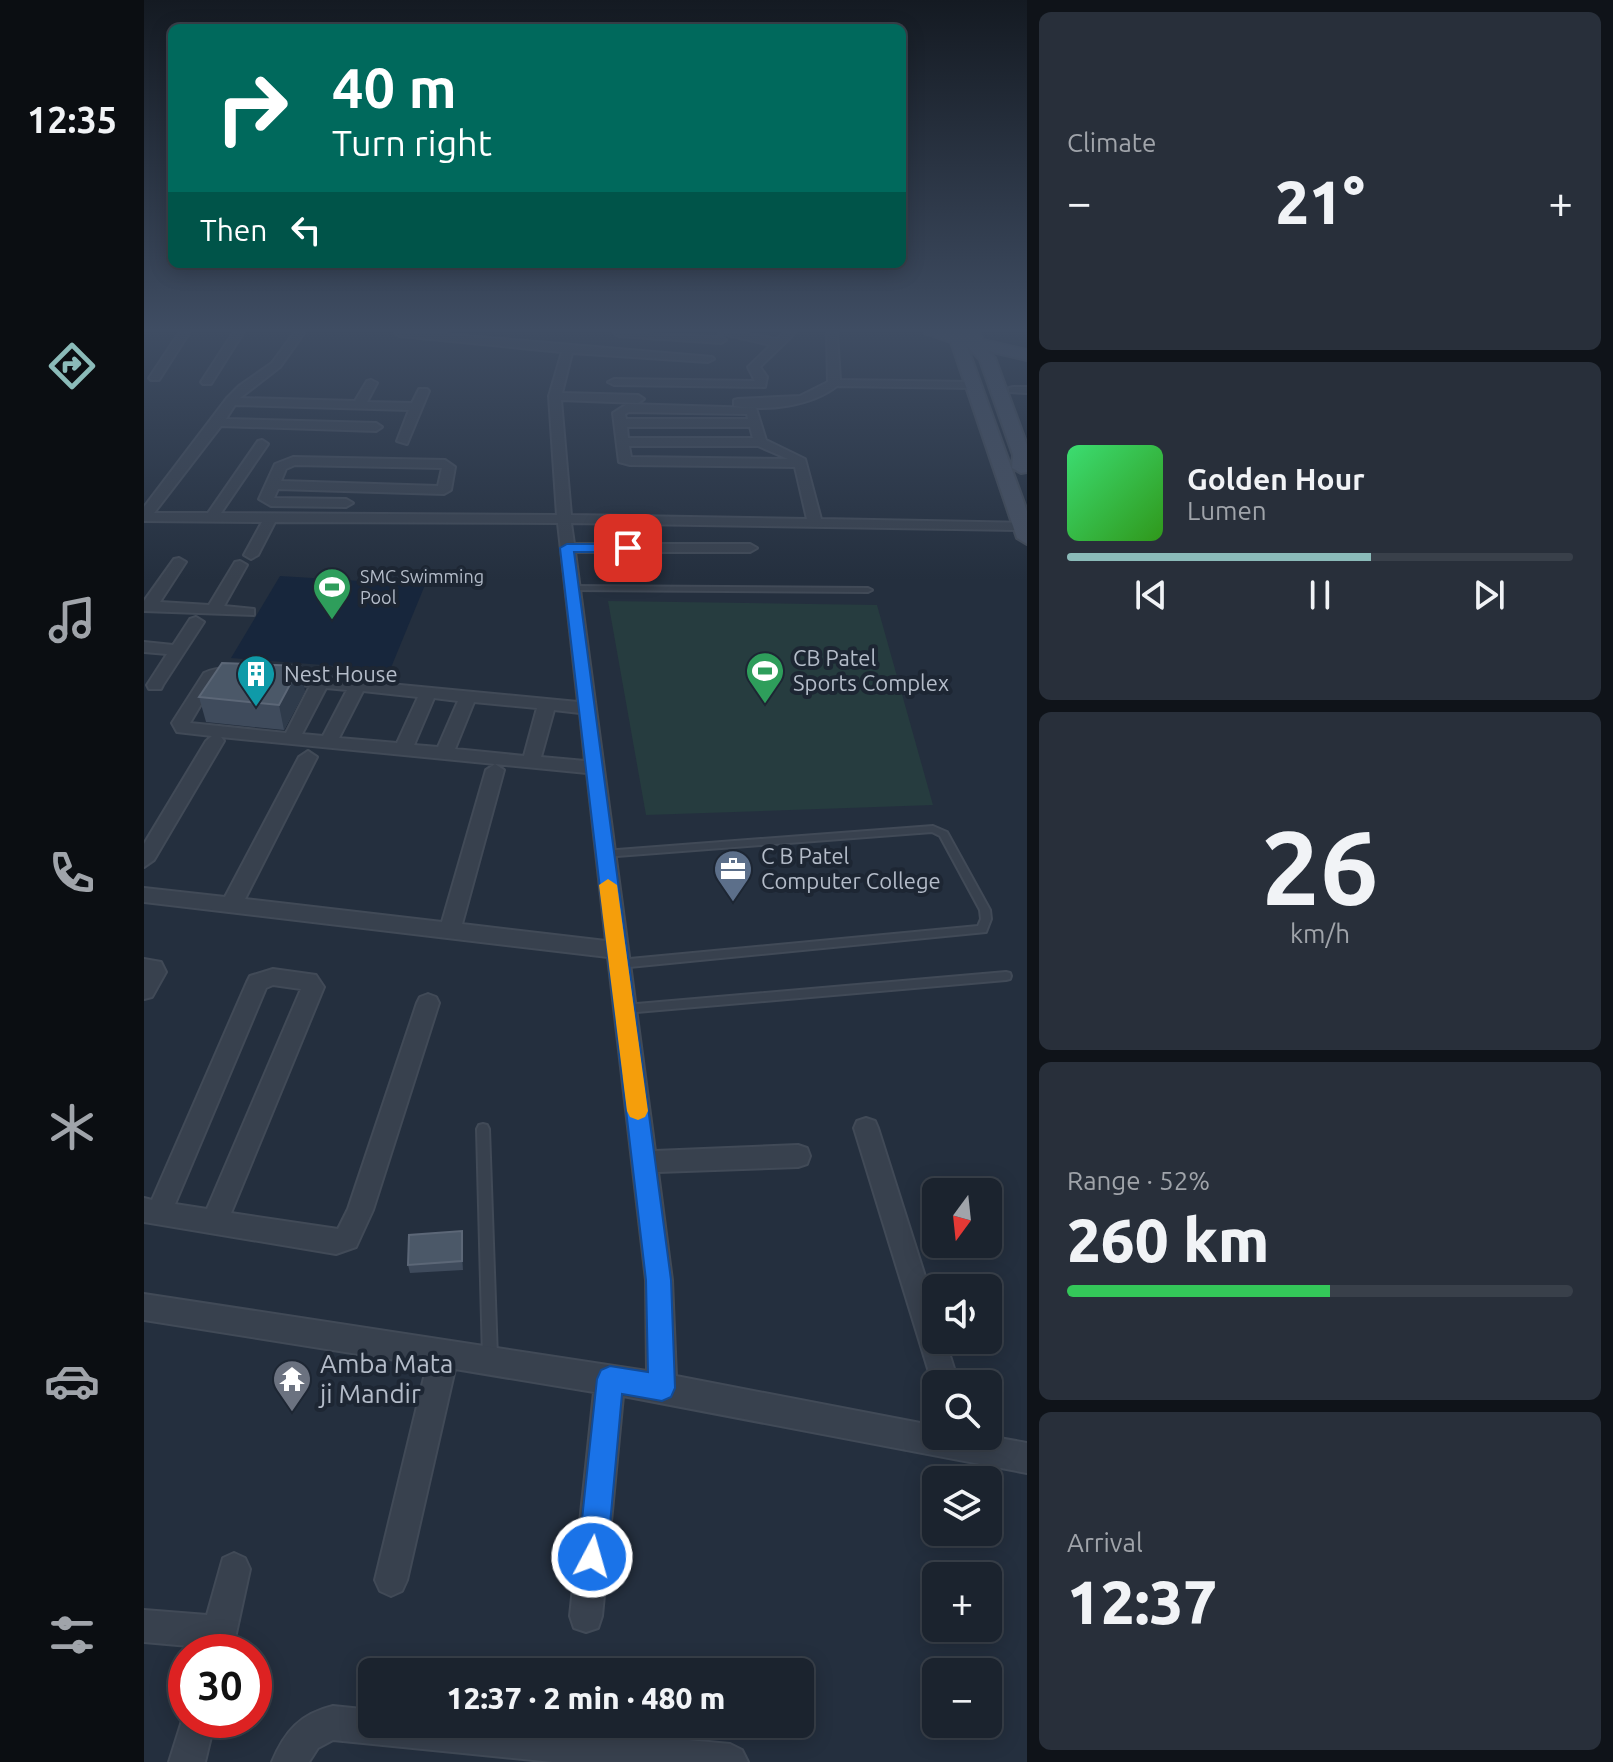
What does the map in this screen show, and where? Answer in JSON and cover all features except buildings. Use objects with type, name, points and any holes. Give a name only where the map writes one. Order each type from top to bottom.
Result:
[{"type":"main road","points":[[984,415],[1025,532]]},
{"type":"main road","points":[[996,415],[1027,488]]},
{"type":"street","points":[[144,516],[222,415]]},
{"type":"street","points":[[290,441],[303,415]]},
{"type":"street","points":[[403,441],[413,415]]},
{"type":"street","points":[[556,415],[570,588],[659,1280],[662,1388]]},
{"type":"street","points":[[619,415],[624,459],[630,461],[801,463]]},
{"type":"street","points":[[754,415],[760,442]]},
{"type":"street","points":[[218,422],[376,427]]},
{"type":"street","points":[[621,442],[760,442],[796,456],[801,463],[815,522]]},
{"type":"street","points":[[212,517],[262,444]]},
{"type":"street","points":[[273,485],[444,490],[449,467],[445,464],[293,461],[280,467],[266,499],[271,502],[346,503]]},
{"type":"street","points":[[340,517],[365,462]]},
{"type":"street","points":[[144,516],[815,522],[1025,532]]},
{"type":"street","points":[[214,610],[271,517]]},
{"type":"street","points":[[567,548],[750,548]]},
{"type":"street","points":[[147,606],[179,562]]},
{"type":"street","points":[[147,606],[249,612]]},
{"type":"street","points":[[155,685],[196,622]]},
{"type":"street","points":[[144,647],[178,650]]},
{"type":"street","points":[[585,708],[228,673],[210,676],[181,723],[183,728],[193,730],[593,768]]},
{"type":"street","points":[[291,739],[321,682]]},
{"type":"street","points":[[328,743],[357,686]]},
{"type":"street","points":[[403,751],[428,692]]},
{"type":"street","points":[[444,754],[468,696]]},
{"type":"street","points":[[531,763],[547,704]]},
{"type":"street","points":[[144,860],[215,741]]},
{"type":"street","points":[[231,906],[308,757]]},
{"type":"street","points":[[450,930],[495,770]]},
{"type":"street","points":[[144,895],[450,930],[619,957]]},
{"type":"street","points":[[144,967],[153,968],[155,972],[144,991]]},
{"type":"street","points":[[214,1222],[313,987],[308,981],[273,977],[258,982],[152,1211],[214,1222],[336,1242],[347,1238],[360,1210],[428,1003]]},
{"type":"street","points":[[866,1128],[941,1370]]},
{"type":"street","points":[[644,1162],[798,1156]]},
{"type":"street","points":[[144,1307],[610,1379],[922,1434]]},
{"type":"street","points":[[391,1580],[444,1354]]},
{"type":"street","points":[[586,1616],[610,1379]]},
{"type":"street","points":[[996,1450],[1027,1458]]},
{"type":"street","points":[[219,1634],[234,1569]]},
{"type":"street","points":[[144,1626],[180,1634]]},
{"type":"street","points":[[290,1762],[308,1733],[315,1727],[333,1723],[730,1762]]},
{"type":"street","points":[[187,1762],[193,1738]]},
{"type":"lane","points":[[570,588],[868,590]]},
{"type":"lane","points":[[604,854],[933,829],[944,834],[985,910],[982,929],[619,957]]},
{"type":"lane","points":[[625,1009],[1006,976]]},
{"type":"lane","points":[[483,1129],[490,1361]]},
{"type":"green space","name":"CB Patel Sports Complex","points":[[608,601],[877,605],[933,805],[646,815]]},
{"type":"water","name":"SMC Swimming Pool","points":[[280,576],[425,585],[390,670],[231,658]]},
{"type":"slow traffic","points":[[608,885],[638,1111]]},
{"type":"place","name":"SMC Swimming Pool","points":[[332,621]]},
{"type":"place","name":"CB Patel Sports Complex","points":[[765,705]]},
{"type":"place","name":"Nest House","points":[[256,708]]},
{"type":"place","name":"C B Patel Computer College","points":[[733,903]]},
{"type":"place","name":"Amba Mata ji Mandir","points":[[292,1413]]},
{"type":"route","points":[[592,1557],[610,1379],[662,1388],[659,1280],[567,548],[628,548]]}]
